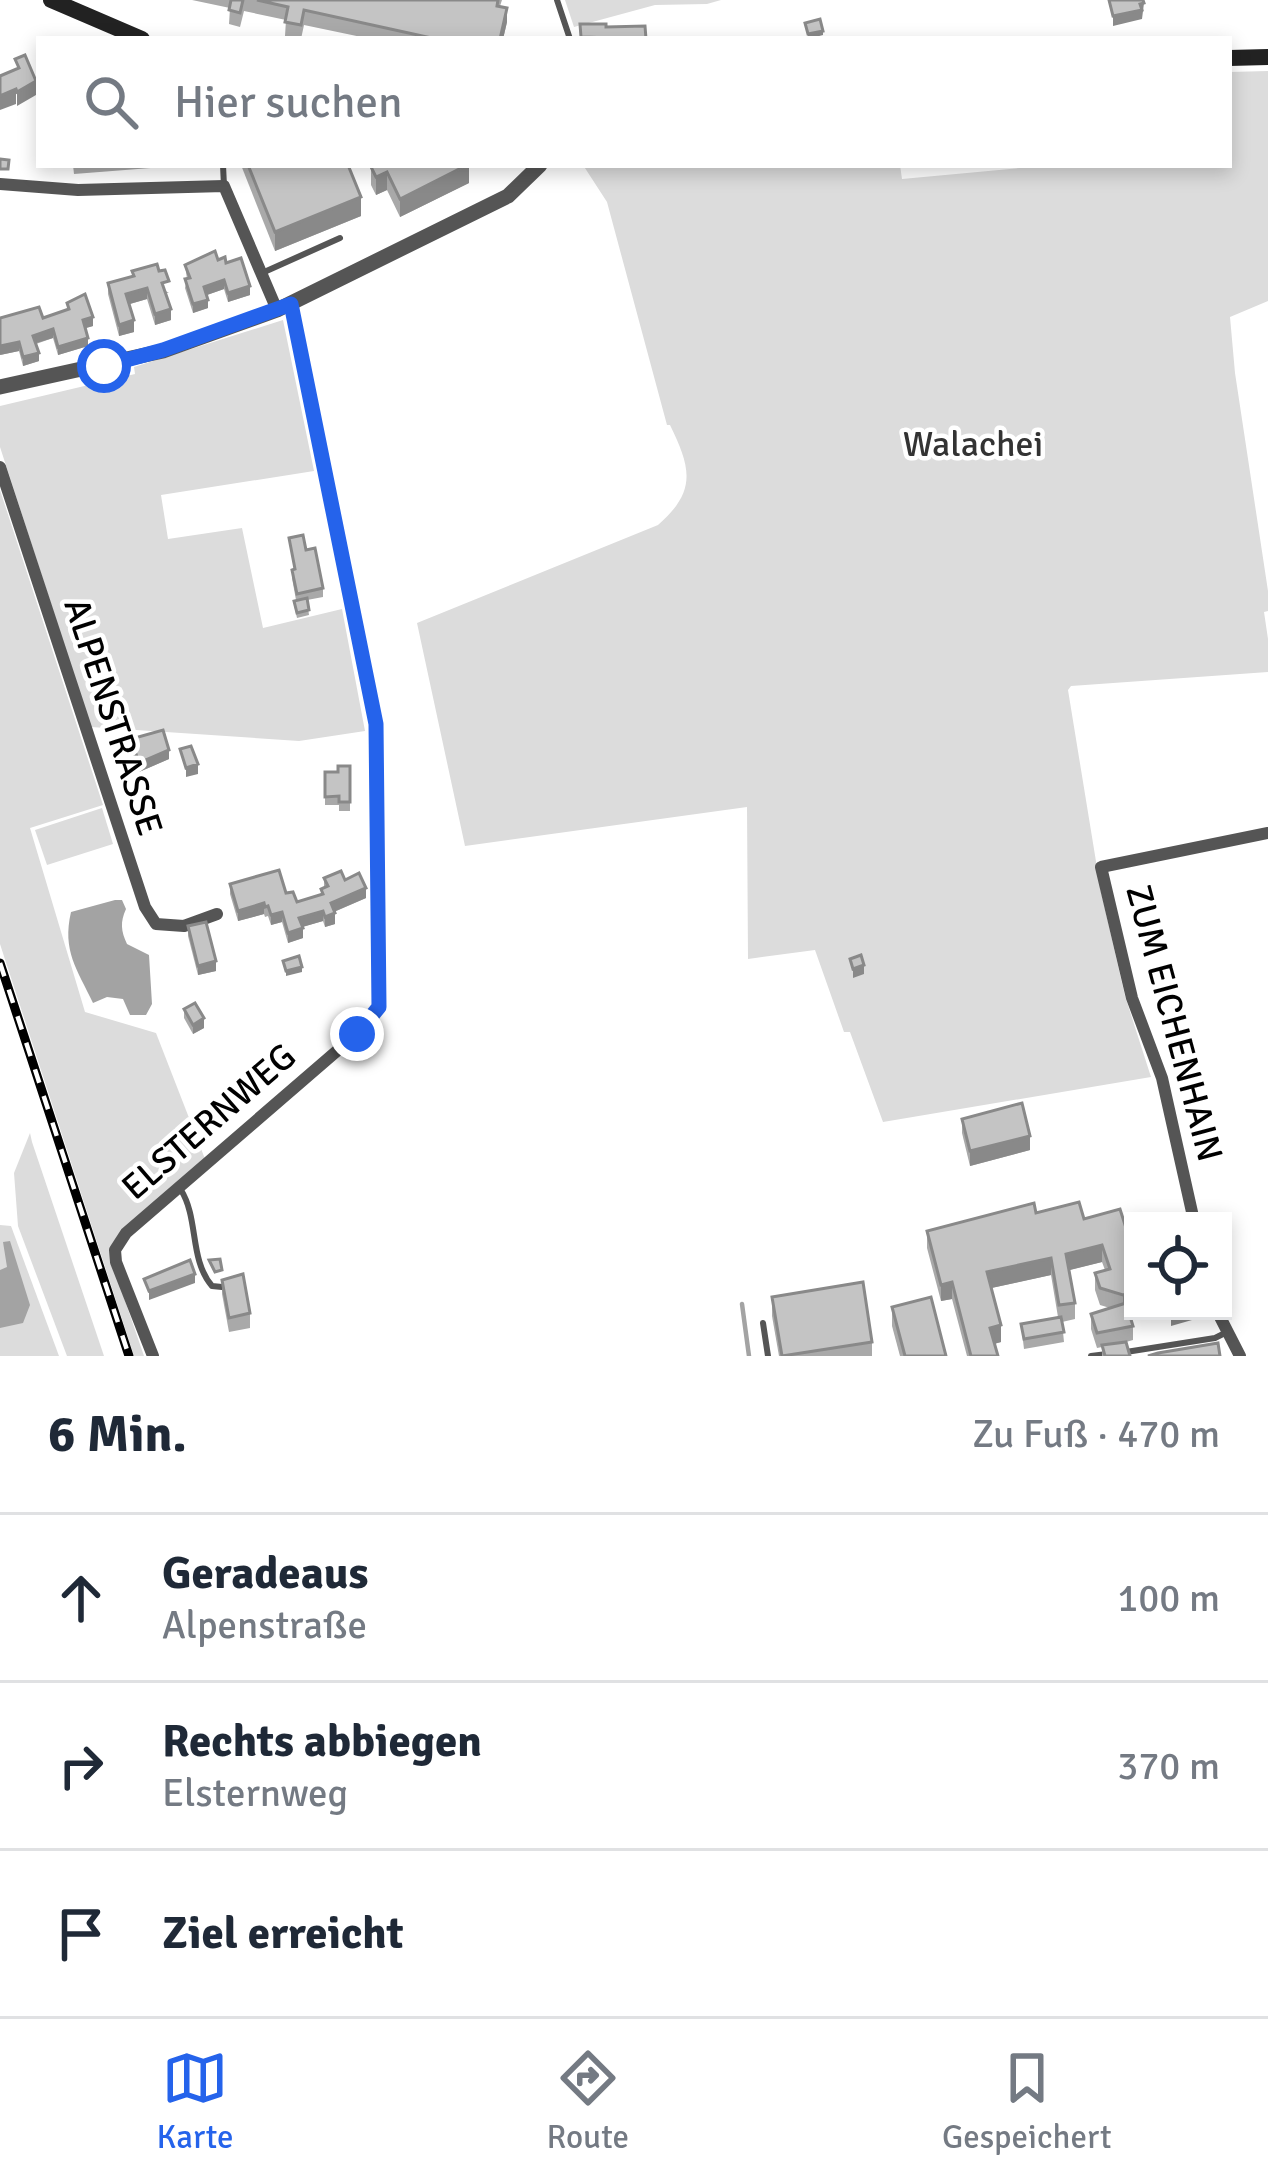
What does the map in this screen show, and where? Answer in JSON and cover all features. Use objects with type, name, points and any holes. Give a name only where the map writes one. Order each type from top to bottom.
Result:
[{"type":"main road","points":[[51,0],[135,36]]},
{"type":"main road","points":[[1232,58],[1268,57]]},
{"type":"street","points":[[0,387],[163,350],[284,307],[508,196],[537,168]]},
{"type":"street","points":[[0,184],[78,190],[224,186]]},
{"type":"street","name":"ELSTERNWEG","points":[[153,1356],[116,1262],[116,1250],[126,1232],[367,1025],[379,1007],[376,724],[284,307],[262,273],[224,186]]},
{"type":"street","name":"ALPENSTRASSE","points":[[0,466],[145,908],[156,924],[184,926],[217,914]]},
{"type":"street","name":"ZUM EICHENHAIN","points":[[1192,1212],[1162,1078],[1132,998],[1101,866],[1268,833]]},
{"type":"street","points":[[1222,1320],[1240,1356]]},
{"type":"lane","points":[[557,0],[569,36]]},
{"type":"lane","points":[[223,168],[224,186]]},
{"type":"lane","points":[[262,273],[340,238]]},
{"type":"lane","points":[[179,1187],[192,1214],[204,1276],[212,1286],[222,1288]]},
{"type":"lane","points":[[764,1323],[768,1356]]},
{"type":"lane","points":[[1091,1356],[1215,1338],[1228,1332]]},
{"type":"green space","points":[[565,0],[721,0],[655,5],[574,27]]},
{"type":"green space","name":"Walachei","points":[[1268,71],[1268,301],[1230,317],[1268,591],[1268,611],[1264,612],[1268,672],[1071,686],[1068,690],[1101,892],[1125,996],[1151,1077],[883,1122],[815,950],[748,959],[747,807],[465,846],[417,623],[658,525],[684,490],[686,467],[667,425],[607,202],[585,168],[900,168],[902,179],[1020,168],[1232,168],[1232,72]]},
{"type":"green space","points":[[283,320],[314,471],[161,495],[168,539],[242,528],[263,628],[342,609],[365,731],[299,741],[91,727],[0,447],[0,406],[135,374],[134,367]]},
{"type":"green space","points":[[0,490],[103,805],[30,828],[85,1012],[156,1033],[205,1159],[122,1230],[112,1263],[144,1356],[134,1356],[0,944]]},
{"type":"green space","points":[[102,808],[113,844],[47,865],[35,830]]},
{"type":"green space","points":[[30,1133],[104,1356],[67,1356],[18,1226],[14,1173]]},
{"type":"green space","points":[[0,1225],[11,1226],[59,1356],[0,1356]]},
{"type":"shaded area","points":[[122,900],[126,909],[122,926],[127,944],[149,955],[152,1004],[146,1015],[130,1015],[123,999],[107,997],[93,1003],[70,949],[71,912]]},
{"type":"shaded area","points":[[10,1241],[30,1305],[23,1323],[0,1328],[0,1270],[7,1267],[3,1242]]},
{"type":"building","points":[[231,0],[243,0],[240,13],[229,10]]},
{"type":"building","points":[[257,0],[498,0],[497,6],[507,8],[501,36],[422,36],[304,10],[301,25],[285,22],[288,7]]},
{"type":"building","points":[[1109,0],[1144,3],[1142,10],[1113,16]]},
{"type":"building","points":[[820,19],[823,31],[808,34],[805,23]]},
{"type":"building","points":[[580,24],[645,26],[646,36],[581,36]]},
{"type":"building","points":[[25,55],[36,81],[0,96],[0,76],[19,68],[15,59]]},
{"type":"building","points":[[249,168],[349,168],[361,197],[275,232]]},
{"type":"building","points":[[372,168],[461,168],[400,199],[387,172],[376,177]]},
{"type":"building","points":[[215,251],[218,260],[225,257],[226,263],[241,258],[250,286],[228,293],[224,280],[204,287],[208,300],[193,304],[185,265]]},
{"type":"building","points":[[157,264],[169,281],[162,283],[171,309],[155,314],[147,288],[126,294],[134,320],[119,325],[108,283]]},
{"type":"building","points":[[85,294],[93,317],[83,320],[88,338],[58,347],[53,329],[33,336],[39,353],[23,357],[19,342],[0,346],[0,318],[39,307],[43,318],[69,309],[67,303]]},
{"type":"building","points":[[303,535],[306,550],[315,548],[323,588],[297,594],[289,538]]},
{"type":"building","points":[[307,598],[309,610],[297,613],[294,601]]},
{"type":"building","points":[[163,730],[169,750],[139,763],[131,739]]},
{"type":"building","points":[[191,746],[198,764],[186,768],[180,749]]},
{"type":"building","points":[[338,766],[350,766],[350,802],[339,802],[339,796],[325,797],[325,772],[338,772]]},
{"type":"building","points":[[279,870],[286,893],[293,892],[297,902],[323,894],[321,889],[328,886],[324,878],[341,871],[345,880],[359,873],[366,888],[331,903],[335,913],[325,917],[323,911],[299,918],[303,928],[288,933],[282,912],[271,915],[264,903],[238,911],[230,884]]},
{"type":"building","points":[[206,922],[216,961],[198,966],[188,926]]},
{"type":"building","points":[[861,955],[864,965],[853,969],[850,959]]},
{"type":"building","points":[[299,956],[302,967],[286,971],[283,961]]},
{"type":"building","points":[[195,1003],[204,1018],[193,1025],[184,1009]]},
{"type":"building","points":[[1022,1103],[1030,1136],[970,1151],[962,1119]]},
{"type":"building","points":[[1079,1202],[1084,1219],[1120,1209],[1124,1295],[1100,1288],[1095,1273],[1110,1269],[1102,1245],[1066,1254],[1075,1303],[1059,1305],[1051,1258],[987,1272],[1001,1325],[990,1328],[998,1356],[971,1356],[952,1282],[941,1285],[927,1231],[1034,1203],[1036,1213]]},
{"type":"building","points":[[220,1259],[222,1270],[215,1272],[209,1260]]},
{"type":"building","points":[[190,1260],[195,1274],[149,1291],[144,1279]]},
{"type":"building","points":[[243,1274],[250,1313],[229,1318],[222,1280]]},
{"type":"building","points":[[863,1282],[872,1342],[782,1356],[772,1297]]},
{"type":"building","points":[[931,1297],[946,1356],[905,1356],[892,1307]]},
{"type":"building","points":[[1124,1304],[1124,1320],[1131,1320],[1133,1326],[1097,1333],[1091,1314]]},
{"type":"building","points":[[1061,1317],[1064,1332],[1024,1339],[1021,1324]]},
{"type":"building","points":[[1126,1342],[1130,1356],[1105,1356],[1102,1345]]},
{"type":"building","points":[[1218,1343],[1220,1356],[1148,1356],[1158,1353]]},
{"type":"waterway","points":[[742,1304],[749,1356]]},
{"type":"railway","points":[[0,963],[129,1356]]},
{"type":"route","points":[[104,366],[291,304],[376,724],[379,1007],[357,1034]]}]
